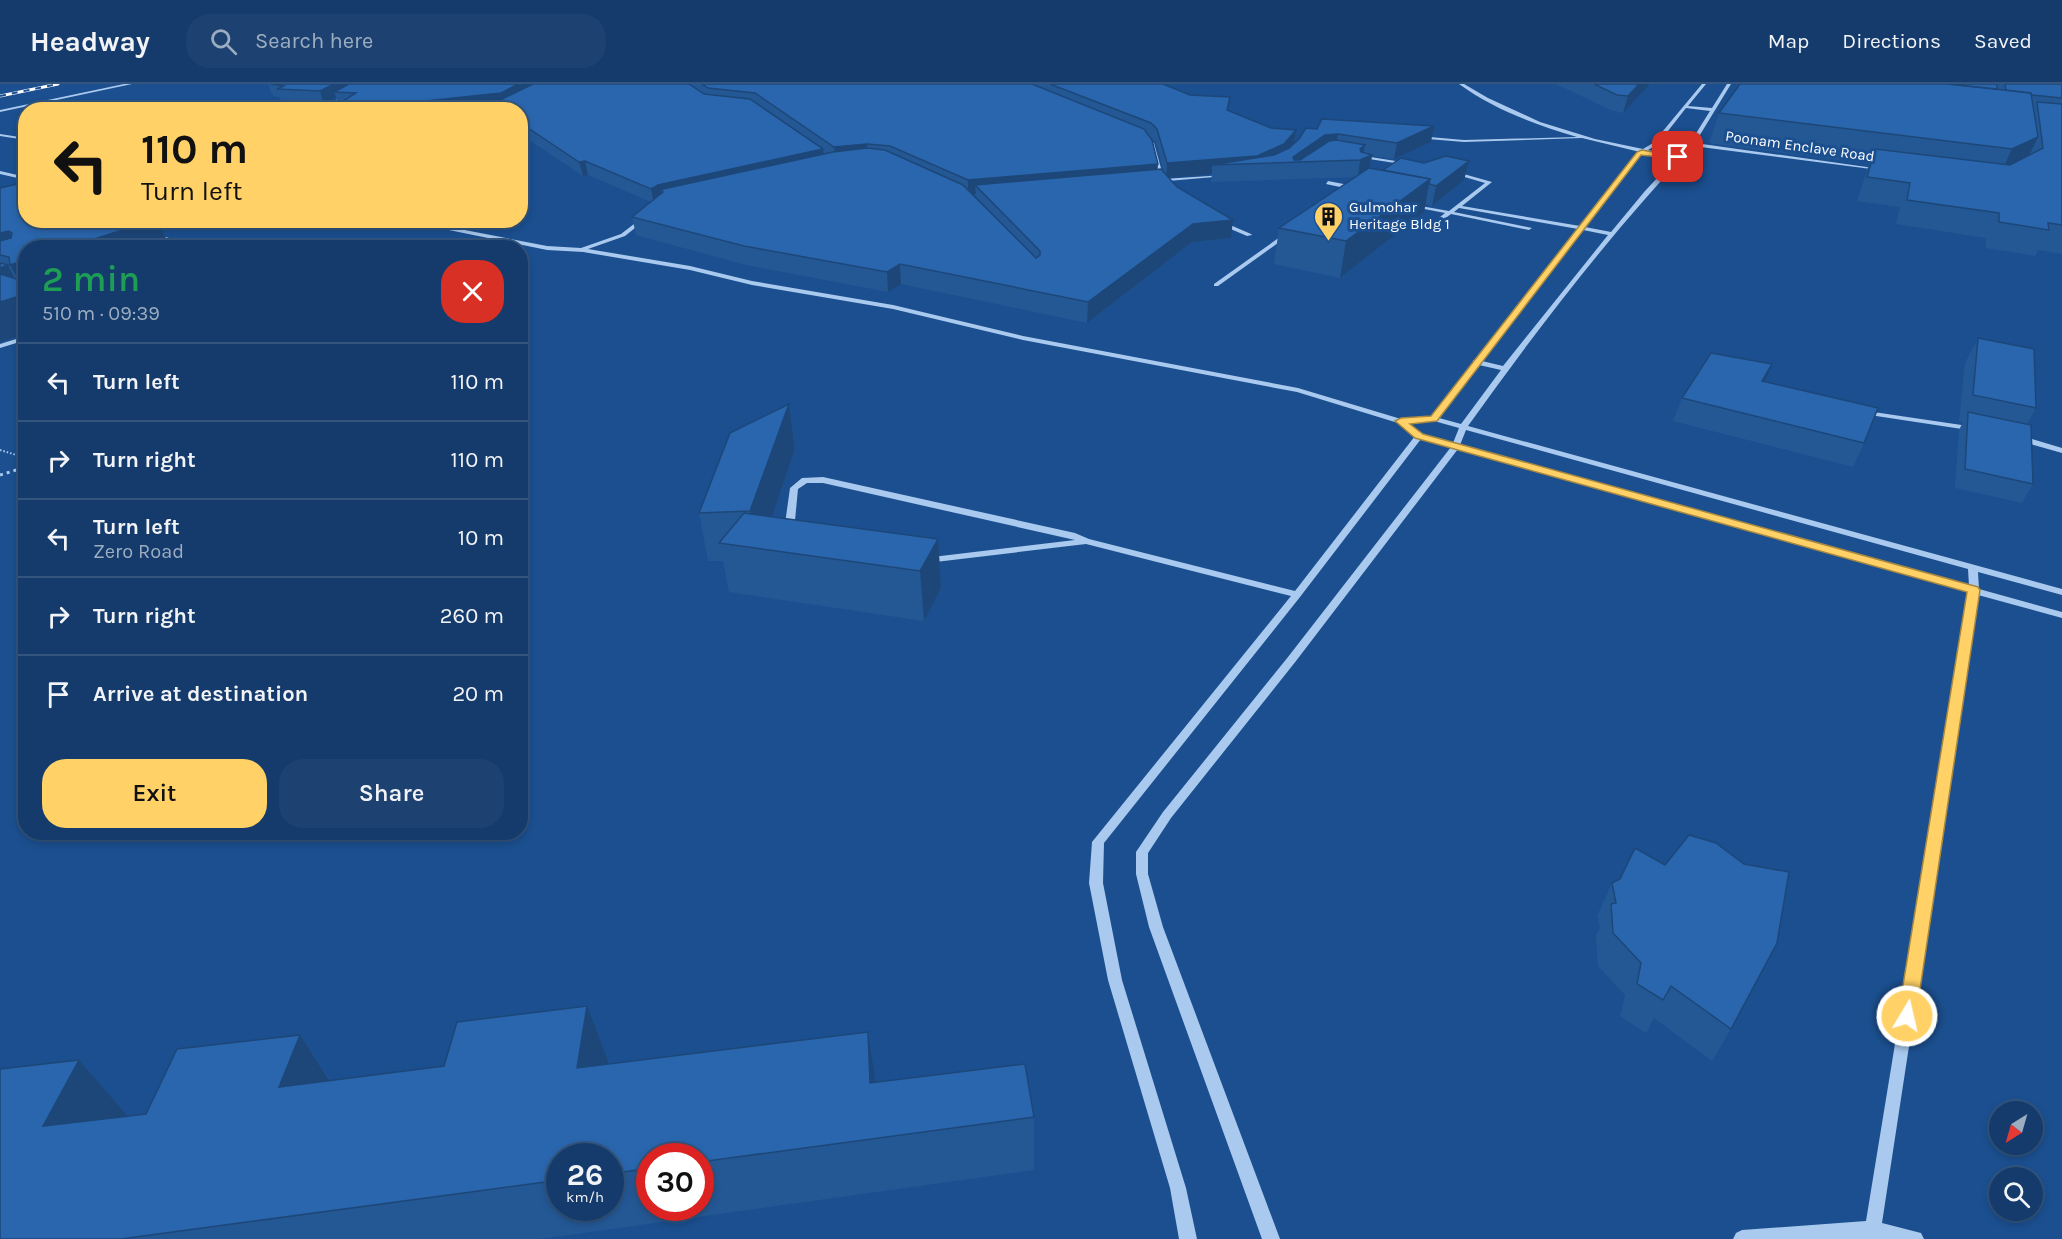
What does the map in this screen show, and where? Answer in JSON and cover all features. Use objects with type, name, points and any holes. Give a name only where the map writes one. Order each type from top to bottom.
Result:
[{"type":"street","points":[[43,102],[130,84]]},
{"type":"street","points":[[1461,84],[1538,123],[1580,138],[1642,152],[1678,157]]},
{"type":"street","points":[[1434,419],[1476,362],[1642,152],[1655,144],[1704,84]]},
{"type":"street","points":[[1271,1239],[1156,927],[1142,874],[1142,852],[1167,815],[1292,659],[1456,446],[1464,426],[1505,369],[1613,234],[1678,157],[1692,144],[1714,110],[1727,84],[1740,86]]},
{"type":"street","points":[[334,102],[353,92]]},
{"type":"street","points":[[0,111],[18,107]]},
{"type":"street","points":[[1686,107],[1714,110]]},
{"type":"street","points":[[0,135],[18,138]]},
{"type":"street","points":[[1137,135],[1152,143],[1162,181],[1168,188]]},
{"type":"street","points":[[1411,136],[1464,141],[1580,138]]},
{"type":"street","name":"Poonam Enclave Road","points":[[1692,144],[1881,169]]},
{"type":"street","points":[[1355,155],[1419,166]]},
{"type":"street","points":[[1362,166],[1374,158]]},
{"type":"street","points":[[1431,227],[1489,182],[1441,170]]},
{"type":"street","points":[[0,172],[18,177]]},
{"type":"street","points":[[1151,182],[1234,175]]},
{"type":"street","points":[[1328,183],[1361,189]]},
{"type":"street","points":[[1404,197],[1613,234]]},
{"type":"street","points":[[1409,205],[1529,228]]},
{"type":"street","points":[[583,250],[623,235],[639,225],[645,217]]},
{"type":"street","points":[[1216,221],[1249,235]]},
{"type":"street","points":[[163,228],[146,233],[172,240]]},
{"type":"street","points":[[443,228],[506,240]]},
{"type":"street","points":[[1216,285],[1293,230]]},
{"type":"street","points":[[528,244],[583,250],[893,308],[1034,340],[1298,390],[1401,421],[1434,419],[2062,592]]},
{"type":"street","points":[[0,346],[18,340]]},
{"type":"street","points":[[1476,362],[1505,369]]},
{"type":"street","points":[[1848,410],[1983,430]]},
{"type":"street","points":[[1401,421],[1419,436],[2062,615]]},
{"type":"street","points":[[2005,435],[2062,451]]},
{"type":"street","points":[[1188,1239],[1178,1188],[1115,980],[1096,883],[1098,842],[1298,595],[1419,436]]},
{"type":"street","points":[[787,545],[794,488],[805,480],[834,483],[1075,536],[1086,541],[1298,595]]},
{"type":"street","points":[[920,560],[943,560],[1086,541]]},
{"type":"street","points":[[1874,1234],[1974,590],[1973,568]]},
{"type":"street","points":[[1742,1239],[1874,1234],[1915,1239]]},
{"type":"path","points":[[0,450],[18,456]]},
{"type":"path","points":[[0,475],[18,469]]},
{"type":"building","points":[[271,84],[334,84],[320,91],[277,89],[284,86]]},
{"type":"building","points":[[349,84],[518,84],[501,93],[416,102],[342,102],[356,93],[334,92]]},
{"type":"building","points":[[533,84],[689,84],[704,94],[750,99],[823,149],[658,185],[651,189],[585,161],[579,162],[528,128],[528,102],[496,102]]},
{"type":"building","points":[[702,84],[1032,84],[1144,129],[1152,140],[1158,164],[968,180],[890,146],[867,144],[834,147],[755,93],[708,88]]},
{"type":"building","points":[[1050,84],[1163,84],[1190,95],[1230,97],[1227,110],[1271,128],[1296,130],[1284,144],[1257,156],[1167,163],[1157,129],[1151,123]]},
{"type":"building","points":[[1594,84],[1639,84],[1628,96],[1617,95]]},
{"type":"building","points":[[1740,84],[1948,84],[2031,93],[2038,137],[2012,149],[1719,113]]},
{"type":"building","points":[[1948,84],[1997,84],[1997,89]]},
{"type":"building","points":[[2005,84],[2062,84],[2062,98],[2006,90]]},
{"type":"building","points":[[2037,102],[2062,104],[2062,225],[2048,223],[2049,230],[1999,222],[1999,213],[1907,200],[1910,183],[1867,177],[1875,149],[2010,165],[2043,148]]},
{"type":"building","points":[[1322,119],[1434,126],[1397,143],[1338,134],[1325,135],[1293,157],[1294,160],[1300,160],[1329,141],[1337,140],[1365,145],[1360,149],[1361,152],[1372,155],[1360,160],[1212,165],[1274,155],[1289,148],[1306,128],[1317,129]]},
{"type":"building","points":[[867,148],[885,150],[963,185],[1036,258],[1040,255],[1040,251],[975,185],[1161,169],[1177,187],[1233,220],[1193,224],[1088,302],[900,264],[887,272],[744,246],[632,217],[663,192],[661,190],[663,189],[833,152]]},
{"type":"building","points":[[1446,156],[1469,161],[1436,186],[1429,184],[1430,179],[1383,170],[1401,158],[1424,163]]},
{"type":"building","points":[[1369,168],[1430,179],[1346,241],[1279,228]]},
{"type":"building","points":[[18,184],[18,228],[129,228],[91,240],[18,240],[18,262],[10,265],[9,257],[0,255],[0,241],[11,238],[12,233],[9,231],[0,233],[0,188]]},
{"type":"building","points":[[0,274],[18,280],[18,296],[0,302]]},
{"type":"building","points":[[1978,338],[2034,349],[2036,408],[1973,395]]},
{"type":"building","points":[[1711,353],[1772,364],[1762,381],[1878,408],[1864,443],[1682,398]]},
{"type":"building","points":[[789,404],[750,511],[699,513],[730,433]]},
{"type":"building","points":[[1968,412],[2031,425],[2033,484],[1965,469]]},
{"type":"building","points":[[744,513],[938,539],[920,571],[719,543]]},
{"type":"building","points":[[1689,835],[1716,843],[1744,864],[1789,872],[1777,943],[1731,1029],[1671,986],[1663,1000],[1637,984],[1641,963],[1613,933],[1611,904],[1616,903],[1612,883],[1620,879],[1635,848],[1665,865]]},
{"type":"building","points":[[587,1006],[577,1068],[868,1032],[870,1083],[1025,1064],[1034,1117],[714,1160],[714,1143],[636,1143],[636,1170],[624,1172],[624,1143],[546,1143],[546,1182],[121,1239],[0,1239],[0,1069],[79,1060],[43,1126],[146,1114],[177,1049],[300,1035],[279,1087],[444,1066],[457,1022]]},
{"type":"railway","points":[[0,96],[58,84]]},
{"type":"place","name":"Gulmohar Heritage Bldg 1","points":[[1328,242]]},
{"type":"route","points":[[1678,157],[1642,152],[1639,154],[1434,419],[1401,421],[1419,436],[1974,590],[1907,1016]]}]
